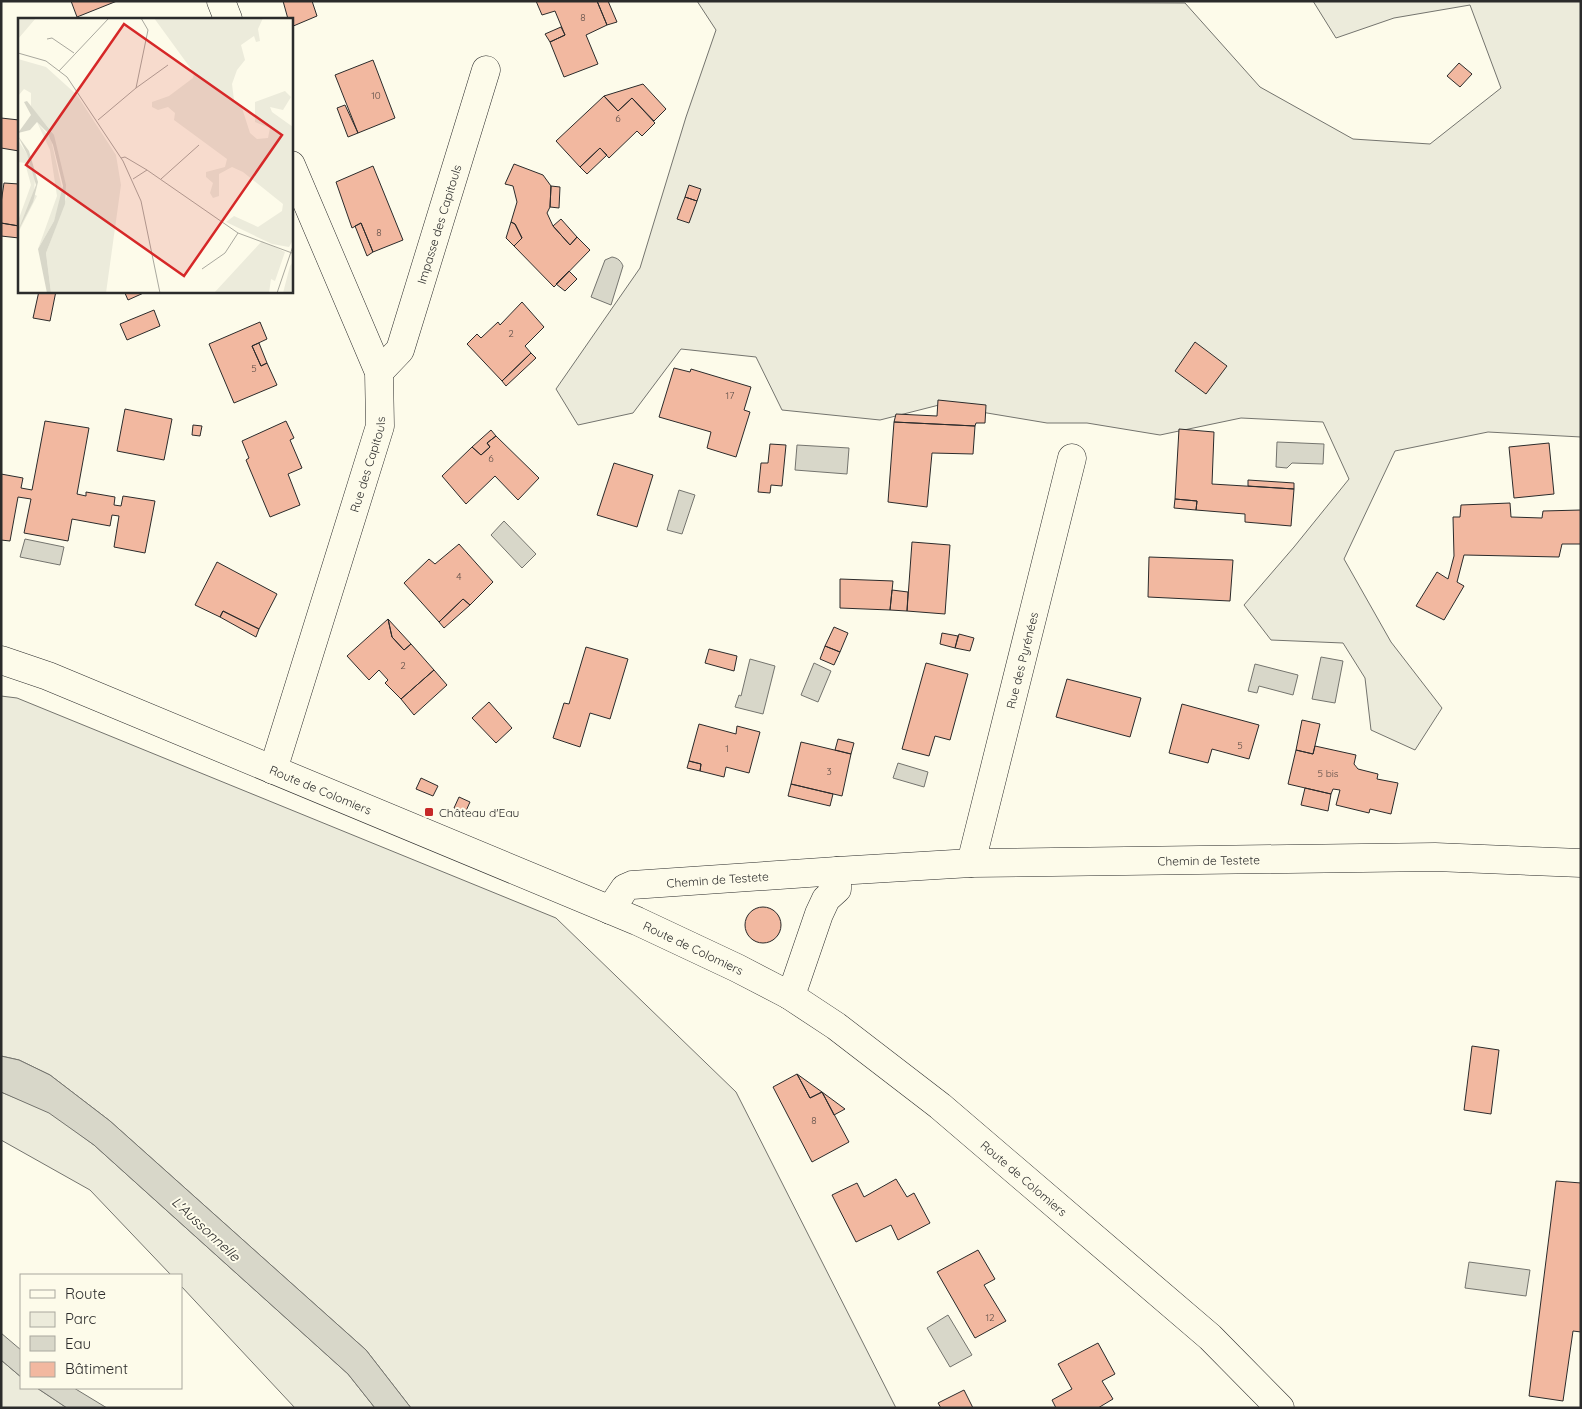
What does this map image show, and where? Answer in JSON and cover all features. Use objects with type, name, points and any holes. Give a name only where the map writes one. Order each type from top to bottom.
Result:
[{"type":"street","points":[[221,1],[228,18]]},
{"type":"street","name":"Impasse des Capitouls","points":[[380,372],[400,350],[486,70]]},
{"type":"street","name":"Rue des Capitouls","points":[[273,770],[380,426],[380,372],[292,168]]},
{"type":"street","name":"Rue des Pyrénées","points":[[971,863],[1072,458]]},
{"type":"street","name":"Route de Colomiers","points":[[1,660],[48,676],[637,921],[737,968],[789,995],[836,1026],[940,1106],[1210,1337],[1280,1408]]},
{"type":"street","name":"Chemin de Testete","points":[[610,910],[625,888],[632,885],[971,863],[1435,857],[1581,863]]},
{"type":"street","points":[[789,995],[795,984],[822,906],[826,899],[837,889],[837,871]]},
{"type":"green space","points":[[697,1],[1185,3],[1260,87],[1353,139],[1430,144],[1501,88],[1470,5],[1394,18],[1336,38],[1313,1],[1581,1],[1581,437],[1488,432],[1395,451],[1344,559],[1391,642],[1442,708],[1415,750],[1371,730],[1365,678],[1343,643],[1271,640],[1244,605],[1349,479],[1323,422],[1241,418],[1160,435],[1087,423],[1047,423],[939,405],[880,420],[782,410],[756,357],[681,349],[633,413],[578,425],[556,389],[640,268],[686,117],[716,30]]},
{"type":"green space","points":[[1,696],[17,698],[556,918],[736,1092],[896,1408],[411,1408],[366,1350],[110,1121],[50,1075],[19,1060],[1,1056]]},
{"type":"green space","points":[[1,1092],[50,1112],[94,1145],[348,1374],[375,1408],[295,1408],[182,1287],[182,1274],[170,1274],[90,1190],[1,1140]]},
{"type":"green space","points":[[1,1360],[20,1376],[20,1389],[38,1389],[67,1408],[1,1408]]},
{"type":"water","points":[[612,257],[619,260],[623,266],[611,305],[591,297],[605,260]]},
{"type":"water","points":[[1277,442],[1324,444],[1323,464],[1292,463],[1287,468],[1276,467]]},
{"type":"water","points":[[797,445],[849,448],[847,474],[795,470]]},
{"type":"water","points":[[679,490],[695,495],[682,534],[667,530]]},
{"type":"water","points":[[504,521],[536,554],[522,568],[491,535]]},
{"type":"water","points":[[25,539],[64,547],[60,565],[20,557]]},
{"type":"water","points":[[1321,657],[1343,661],[1335,703],[1312,699]]},
{"type":"water","points":[[750,659],[775,666],[763,714],[735,707],[739,695],[741,696]]},
{"type":"water","points":[[814,663],[831,671],[818,702],[801,695]]},
{"type":"water","points":[[1255,664],[1298,675],[1293,695],[1259,686],[1257,693],[1248,691]]},
{"type":"water","points":[[898,763],[928,772],[924,787],[893,778]]},
{"type":"water","name":"L'Aussonnelle","points":[[1,1056],[19,1060],[50,1075],[110,1121],[366,1350],[411,1408],[375,1408],[348,1374],[94,1145],[49,1113],[1,1092]]},
{"type":"water","points":[[1469,1262],[1530,1270],[1526,1296],[1465,1288]]},
{"type":"water","points":[[948,1315],[972,1355],[950,1367],[927,1328]]},
{"type":"water","points":[[1,1333],[20,1349],[20,1376],[1,1360]]},
{"type":"water","points":[[38,1389],[76,1389],[107,1408],[67,1408]]},
{"type":"building","points":[[71,1],[117,1],[77,17]]},
{"type":"building","points":[[283,1],[312,1],[317,16],[292,27],[292,18],[288,18]]},
{"type":"building","points":[[536,1],[597,1],[607,25],[586,35],[598,64],[564,77],[550,42],[565,35],[555,11],[542,15]]},
{"type":"building","points":[[597,1],[608,1],[617,22],[607,25]]},
{"type":"building","points":[[561,27],[565,35],[550,42],[545,34]]},
{"type":"building","points":[[373,60],[395,118],[358,133],[335,75]]},
{"type":"building","points":[[1459,63],[1472,74],[1460,87],[1447,76]]},
{"type":"building","points":[[643,84],[666,109],[654,121],[632,98],[618,111],[604,96]]},
{"type":"building","points":[[604,96],[618,111],[632,98],[655,123],[642,136],[637,131],[609,158],[600,148],[580,167],[556,141]]},
{"type":"building","points":[[345,105],[358,133],[348,137],[337,108]]},
{"type":"building","points":[[1,118],[18,120],[18,151],[1,148]]},
{"type":"building","points":[[600,148],[607,155],[587,174],[580,167]]},
{"type":"building","points":[[514,164],[543,175],[551,186],[550,207],[547,213],[553,226],[570,245],[577,237],[590,250],[554,287],[514,246],[522,238],[515,224],[511,222],[517,202],[513,186],[505,184]]},
{"type":"building","points":[[373,166],[403,240],[373,252],[361,223],[352,228],[336,182]]},
{"type":"building","points":[[4,183],[18,184],[18,226],[1,223]]},
{"type":"building","points":[[689,185],[701,189],[697,201],[685,197]]},
{"type":"building","points":[[551,186],[560,187],[559,208],[550,207]]},
{"type":"building","points":[[685,197],[697,201],[689,223],[677,219]]},
{"type":"building","points":[[561,219],[577,237],[570,245],[553,226]]},
{"type":"building","points":[[511,222],[515,224],[522,238],[514,246],[506,238]]},
{"type":"building","points":[[1,223],[18,226],[18,238],[1,236]]},
{"type":"building","points":[[361,223],[373,252],[367,256],[355,226]]},
{"type":"building","points":[[569,271],[577,279],[565,291],[556,284]]},
{"type":"building","points":[[39,292],[56,292],[50,321],[33,318]]},
{"type":"building","points":[[124,292],[146,292],[128,300]]},
{"type":"building","points":[[522,302],[544,327],[525,346],[531,353],[502,381],[467,344],[477,334],[481,338],[498,322],[500,325]]},
{"type":"building","points":[[154,310],[160,326],[127,340],[120,324]]},
{"type":"building","points":[[260,322],[267,339],[252,346],[261,366],[267,363],[277,385],[234,403],[209,344]]},
{"type":"building","points":[[1195,342],[1227,366],[1206,394],[1175,371]]},
{"type":"building","points":[[259,343],[267,363],[261,366],[252,346]]},
{"type":"building","points":[[531,353],[536,358],[506,386],[502,381]]},
{"type":"building","points":[[674,368],[690,372],[691,369],[751,387],[744,410],[750,412],[736,457],[707,448],[711,432],[659,417]]},
{"type":"building","points":[[938,400],[986,405],[985,423],[976,423],[975,426],[894,422],[896,414],[937,416]]},
{"type":"building","points":[[125,409],[172,419],[164,460],[117,451]]},
{"type":"building","points":[[45,421],[89,428],[77,494],[86,496],[86,492],[115,497],[114,505],[121,506],[123,496],[155,501],[145,553],[114,547],[119,516],[112,515],[110,526],[72,519],[68,541],[24,533],[31,499],[18,497],[10,541],[1,540],[1,474],[23,478],[21,488],[32,490]]},
{"type":"building","points":[[286,421],[294,438],[290,440],[302,468],[288,474],[300,505],[270,517],[246,460],[249,458],[242,441]]},
{"type":"building","points":[[894,422],[975,426],[973,454],[932,453],[927,507],[888,502]]},
{"type":"building","points":[[193,425],[202,426],[200,436],[192,435]]},
{"type":"building","points":[[1179,429],[1214,432],[1212,484],[1294,489],[1291,526],[1245,522],[1245,514],[1196,510],[1197,501],[1175,499]]},
{"type":"building","points":[[491,430],[496,436],[487,443],[490,447],[481,455],[472,447]]},
{"type":"building","points":[[496,436],[539,478],[518,500],[495,476],[466,504],[442,476],[472,447],[481,455],[490,447],[487,443]]},
{"type":"building","points":[[1549,443],[1554,494],[1514,498],[1509,447]]},
{"type":"building","points":[[770,444],[786,445],[782,486],[771,485],[770,493],[758,492],[761,463],[768,463]]},
{"type":"building","points":[[614,463],[653,475],[637,527],[597,515]]},
{"type":"building","points":[[1248,480],[1294,483],[1294,489],[1248,486]]},
{"type":"building","points":[[1175,499],[1197,501],[1196,510],[1174,508]]},
{"type":"building","points":[[1510,503],[1511,517],[1542,518],[1543,511],[1581,510],[1581,544],[1562,544],[1559,557],[1464,555],[1457,582],[1464,586],[1444,620],[1416,606],[1437,572],[1448,579],[1454,556],[1453,517],[1460,517],[1461,505]]},
{"type":"building","points":[[912,542],[950,545],[945,614],[907,611]]},
{"type":"building","points":[[459,544],[493,582],[470,605],[463,599],[439,622],[404,583],[429,559],[435,564]]},
{"type":"building","points":[[1149,557],[1233,560],[1230,601],[1148,597]]},
{"type":"building","points":[[217,562],[277,594],[259,629],[223,611],[220,617],[195,605]]},
{"type":"building","points":[[840,579],[893,581],[890,610],[840,608]]},
{"type":"building","points":[[892,590],[908,592],[907,611],[890,610]]},
{"type":"building","points":[[463,599],[470,605],[444,628],[439,622]]},
{"type":"building","points":[[223,611],[259,629],[256,637],[220,617]]},
{"type":"building","points":[[388,619],[392,637],[404,650],[411,644],[434,670],[401,699],[385,683],[388,680],[379,670],[369,680],[347,656]]},
{"type":"building","points":[[388,619],[411,644],[404,650],[392,637]]},
{"type":"building","points":[[834,627],[848,633],[840,652],[825,646]]},
{"type":"building","points":[[942,633],[958,636],[955,648],[940,644]]},
{"type":"building","points":[[959,634],[974,638],[970,651],[955,648]]},
{"type":"building","points":[[825,646],[840,652],[834,665],[820,659]]},
{"type":"building","points":[[586,647],[628,659],[610,719],[590,713],[580,747],[553,738],[564,703],[569,704]]},
{"type":"building","points":[[709,649],[737,656],[734,671],[705,663]]},
{"type":"building","points":[[926,663],[968,674],[950,740],[935,736],[929,756],[902,749]]},
{"type":"building","points":[[434,670],[447,685],[414,715],[401,699]]},
{"type":"building","points":[[1067,679],[1141,698],[1130,737],[1056,717]]},
{"type":"building","points":[[489,702],[512,728],[496,743],[472,718]]},
{"type":"building","points":[[1182,704],[1259,725],[1249,759],[1212,749],[1208,763],[1169,753]]},
{"type":"building","points":[[1302,720],[1320,724],[1313,754],[1296,750]]},
{"type":"building","points":[[699,724],[736,734],[737,726],[760,732],[749,773],[726,767],[724,777],[700,771],[701,764],[689,761]]},
{"type":"building","points":[[838,739],[854,743],[851,754],[835,750]]},
{"type":"building","points":[[801,742],[851,754],[842,796],[791,784]]},
{"type":"building","points":[[1315,746],[1356,755],[1354,764],[1358,769],[1378,774],[1377,779],[1398,783],[1391,814],[1370,809],[1369,813],[1336,805],[1340,790],[1333,789],[1331,794],[1288,784],[1296,750],[1313,754]]},
{"type":"building","points":[[689,761],[701,764],[700,771],[687,768]]},
{"type":"building","points":[[421,778],[438,786],[433,796],[416,789]]},
{"type":"building","points":[[791,784],[833,794],[830,806],[788,796]]},
{"type":"building","points":[[1305,788],[1331,794],[1328,811],[1301,805]]},
{"type":"building","points":[[459,797],[470,802],[465,813],[454,808]]},
{"type":"building","points":[[763,907],[775,913],[781,925],[775,937],[763,943],[751,937],[745,925],[751,913]]},
{"type":"building","points":[[1472,1046],[1499,1050],[1491,1114],[1464,1110]]},
{"type":"building","points":[[797,1074],[810,1098],[822,1092],[849,1142],[812,1162],[773,1087]]},
{"type":"building","points":[[797,1074],[822,1092],[810,1098]]},
{"type":"building","points":[[822,1092],[845,1109],[834,1115]]},
{"type":"building","points":[[896,1179],[907,1197],[914,1193],[930,1223],[898,1240],[891,1225],[856,1242],[832,1195],[857,1183],[864,1197]]},
{"type":"building","points":[[1556,1181],[1581,1183],[1581,1332],[1573,1331],[1563,1401],[1529,1396]]},
{"type":"building","points":[[978,1250],[995,1279],[984,1285],[1006,1321],[975,1338],[937,1272]]},
{"type":"building","points":[[1098,1343],[1115,1374],[1102,1381],[1113,1399],[1098,1408],[1056,1408],[1052,1400],[1072,1389],[1058,1364]]},
{"type":"building","points":[[964,1390],[973,1408],[941,1408],[938,1403]]},
{"type":"place","name":"Château d'Eau","points":[[429,812]]}]
